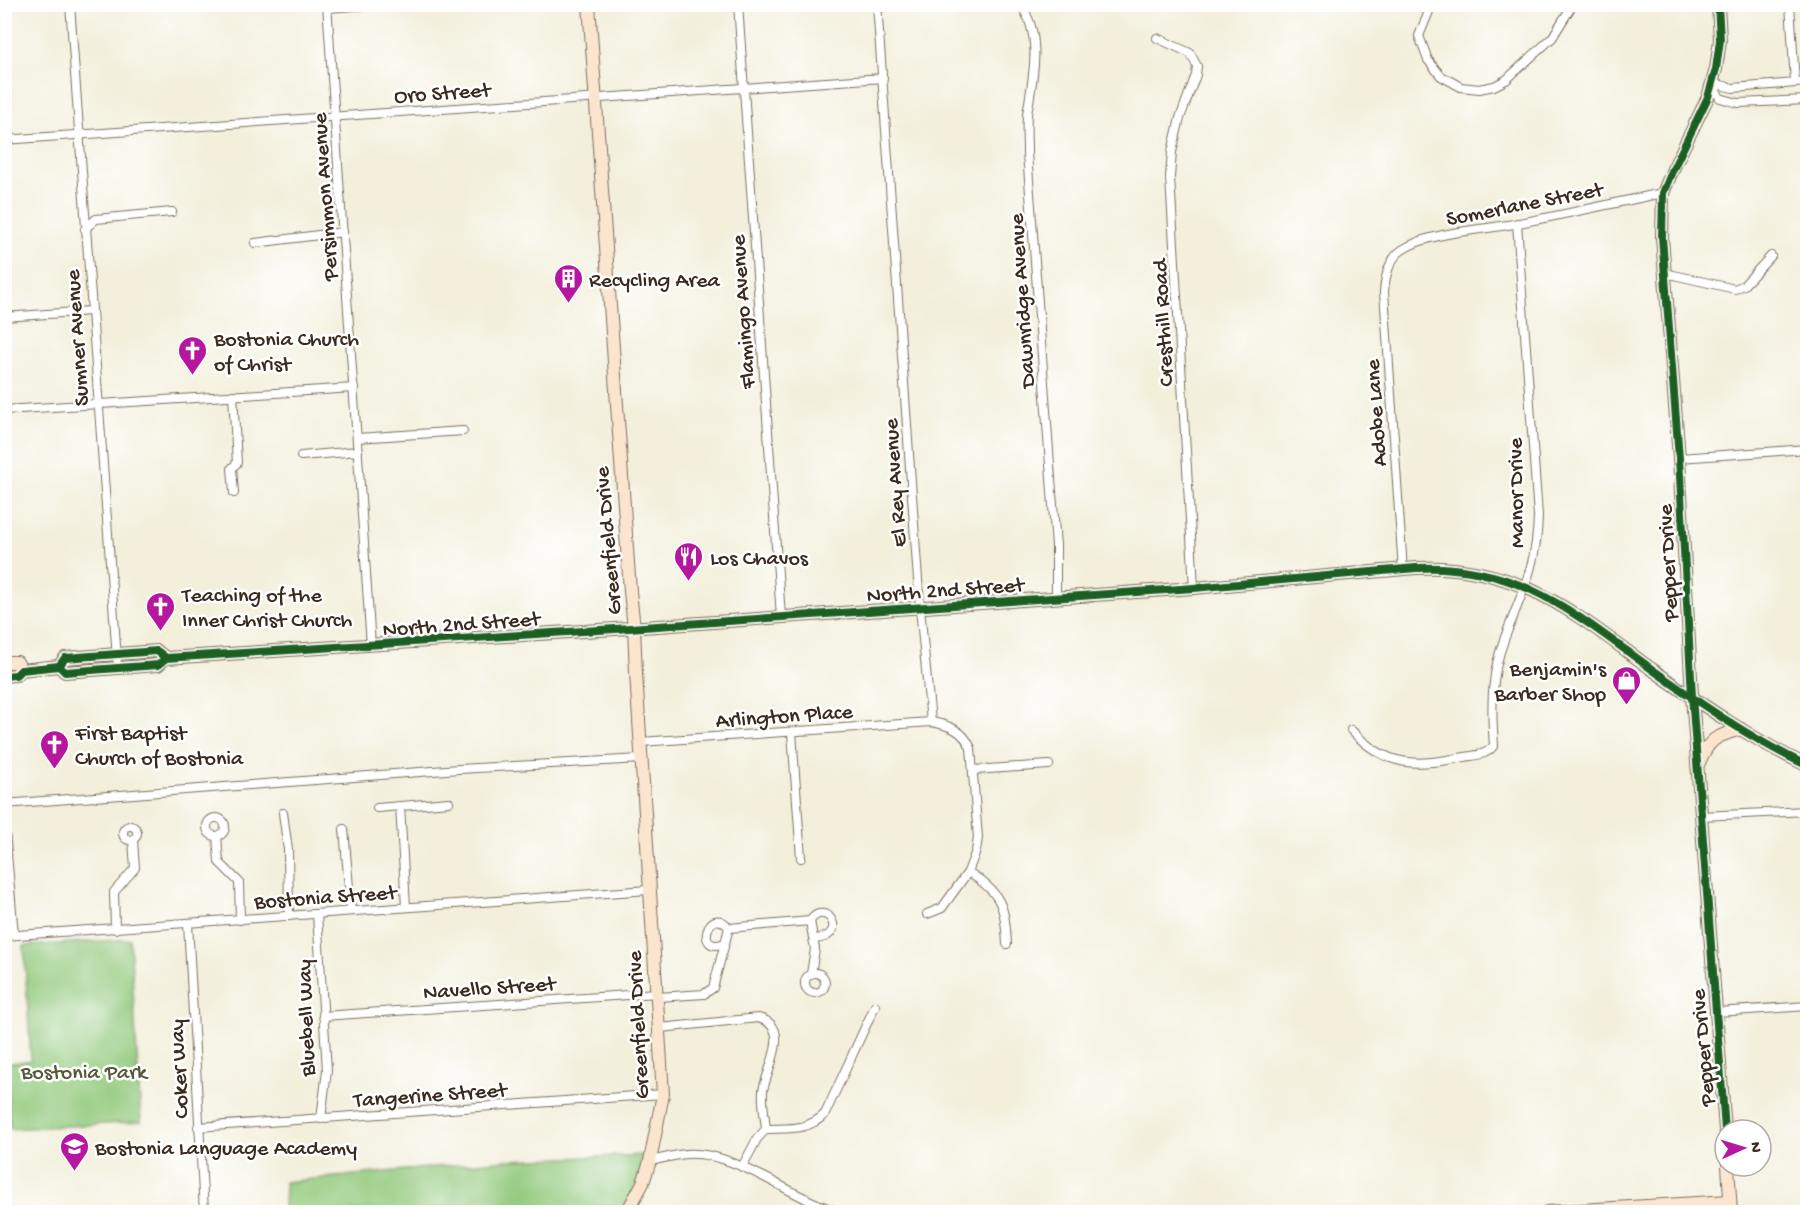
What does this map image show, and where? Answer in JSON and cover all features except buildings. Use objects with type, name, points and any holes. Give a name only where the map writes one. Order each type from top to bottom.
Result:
[{"type":"main road","name":"Greenfield Drive","points":[[589,4],[634,628],[663,1094],[650,1161],[643,1183],[627,1212]]},
{"type":"main road","name":"Pepper Drive","points":[[1718,4],[1719,44],[1712,83],[1702,110],[1663,193],[1662,237],[1679,459],[1692,696],[1724,1118]]},
{"type":"main road","name":"North 2nd Street","points":[[4,676],[16,675],[21,670],[59,666],[65,658],[157,651],[165,658],[371,646],[1194,588],[1430,568],[1458,569],[1493,575],[1526,586],[1560,603],[1768,747],[1808,766]]},
{"type":"main road","points":[[74,671],[88,664],[105,663],[117,654]]},
{"type":"main road","name":"North 2nd Street","points":[[59,666],[65,672],[158,666],[165,658]]},
{"type":"main road","name":"North 2nd Street","points":[[4,663],[17,662],[21,670]]},
{"type":"main road","points":[[1698,767],[1705,748],[1713,739],[1742,729]]},
{"type":"main road","points":[[1547,1212],[1731,1207],[1729,1178]]},
{"type":"street","name":"Sumner Avenue","points":[[70,4],[118,668]]},
{"type":"street","points":[[328,6],[381,4]]},
{"type":"street","name":"Flamingo Avenue","points":[[738,4],[781,617]]},
{"type":"street","name":"El Rey Avenue","points":[[877,4],[920,608],[931,722]]},
{"type":"street","name":"Dawnridge Avenue","points":[[1020,4],[1028,17],[1033,34],[1034,76],[1027,117],[1027,153],[1056,546],[1056,598]]},
{"type":"street","points":[[1432,4],[1419,36],[1428,60],[1441,76],[1461,87],[1479,89],[1494,86],[1506,80],[1551,39],[1573,4]]},
{"type":"street","points":[[1790,4],[1795,83]]},
{"type":"street","name":"Persimmon Avenue","points":[[328,6],[357,438]]},
{"type":"street","name":"Cresthill Road","points":[[1157,38],[1190,53],[1197,66],[1196,75],[1180,118],[1172,152],[1170,177],[1194,588]]},
{"type":"street","name":"Oro Street","points":[[4,140],[882,78]]},
{"type":"street","points":[[1712,83],[1733,88],[1808,82]]},
{"type":"street","points":[[1712,83],[1720,98],[1738,103],[1808,100]]},
{"type":"street","name":"Somerlane Street","points":[[1396,256],[1420,242],[1448,234],[1517,223],[1663,193]]},
{"type":"street","points":[[86,229],[96,219],[172,212]]},
{"type":"street","name":"Manor Drive","points":[[1351,730],[1363,743],[1385,757],[1413,763],[1428,764],[1487,753],[1494,745],[1491,714],[1493,684],[1503,642],[1526,586],[1538,541],[1517,223]]},
{"type":"street","points":[[255,243],[343,232]]},
{"type":"street","name":"Adobe Lane","points":[[1396,256],[1386,274],[1384,292],[1403,570]]},
{"type":"street","points":[[1665,273],[1713,286],[1735,289],[1744,285],[1771,256]]},
{"type":"street","points":[[4,317],[91,311]]},
{"type":"street","points":[[4,410],[354,388]]},
{"type":"street","points":[[233,395],[237,462],[232,468],[234,493]]},
{"type":"street","points":[[371,646],[357,438],[463,431]]},
{"type":"street","points":[[1679,459],[1808,449]]},
{"type":"street","points":[[302,456],[358,451]]},
{"type":"street","points":[[927,914],[942,908],[968,872],[978,838],[971,748],[968,741],[950,725],[931,722]]},
{"type":"street","name":"Arlington Place","points":[[640,742],[931,722]]},
{"type":"street","points":[[792,732],[801,858]]},
{"type":"street","points":[[4,804],[459,769],[641,759]]},
{"type":"street","points":[[974,770],[1049,765]]},
{"type":"street","points":[[377,808],[449,802]]},
{"type":"street","points":[[399,806],[406,907]]},
{"type":"street","points":[[1701,816],[1808,811]]},
{"type":"street","points":[[283,813],[288,850],[289,916]]},
{"type":"street","points":[[4,819],[9,936]]},
{"type":"street","points":[[345,829],[351,911]]},
{"type":"street","points":[[217,836],[219,862],[239,882],[240,920]]},
{"type":"street","points":[[115,929],[114,892],[135,868],[133,840]]},
{"type":"street","points":[[968,872],[982,880],[996,894],[1005,913],[1007,944]]},
{"type":"street","name":"Bostonia Street","points":[[9,936],[649,890]]},
{"type":"street","name":"Bluebell Way","points":[[317,914],[327,1070],[321,1119]]},
{"type":"street","points":[[729,928],[810,921],[814,916],[821,914],[828,916],[833,928],[830,934],[824,938],[814,939]]},
{"type":"street","points":[[718,921],[725,923],[729,928],[725,943],[716,945],[706,936],[707,928],[711,923],[718,921]]},
{"type":"street","points":[[810,921],[815,949],[811,974]]},
{"type":"street","name":"Coker Way","points":[[188,923],[204,1212]]},
{"type":"street","name":"Navello Street","points":[[323,1016],[708,993],[713,988],[725,943]]},
{"type":"street","points":[[742,1167],[757,1139],[766,1129],[805,1127],[817,1122],[825,1114],[875,1006]]},
{"type":"street","points":[[1717,1012],[1808,1006]]},
{"type":"street","points":[[660,1028],[758,1018],[772,1024],[777,1035],[773,1062],[763,1092],[766,1129]]},
{"type":"street","name":"Tangerine Street","points":[[198,1127],[663,1094]]},
{"type":"street","points":[[650,1161],[687,1154],[713,1157],[742,1167],[841,1212]]},
{"type":"green space","name":"Bostonia Park","points":[[130,939],[141,1122],[10,1129],[5,1064],[31,1060],[24,946]]},
{"type":"green space","points":[[648,1155],[640,1177],[621,1212],[284,1212],[285,1182],[507,1160]]},
{"type":"cycle path","points":[[1718,4],[1720,40],[1716,69],[1708,97],[1663,193],[1662,237],[1679,458],[1692,696],[1724,1118]]},
{"type":"cycle path","points":[[59,666],[65,672],[158,665],[166,658],[1194,588],[1416,568],[1453,569],[1486,574],[1516,583],[1544,596],[1598,630],[1728,721],[1808,766]]},
{"type":"cycle path","points":[[4,676],[16,675],[21,670],[59,666],[65,658],[157,651],[166,658]]},
{"type":"place","name":"Recycling Area","points":[[568,304]]},
{"type":"place","name":"Bostonia Church of Christ","points":[[193,376]]},
{"type":"place","name":"Los Chavos","points":[[689,582]]},
{"type":"place","name":"Teaching of the Inner Christ Church","points":[[161,632]]},
{"type":"place","name":"Benjamin's Barber Shop","points":[[1627,706]]},
{"type":"place","name":"First Baptist Church of Bostonia","points":[[54,770]]},
{"type":"place","name":"Bostonia Language Academy","points":[[74,1172]]}]
